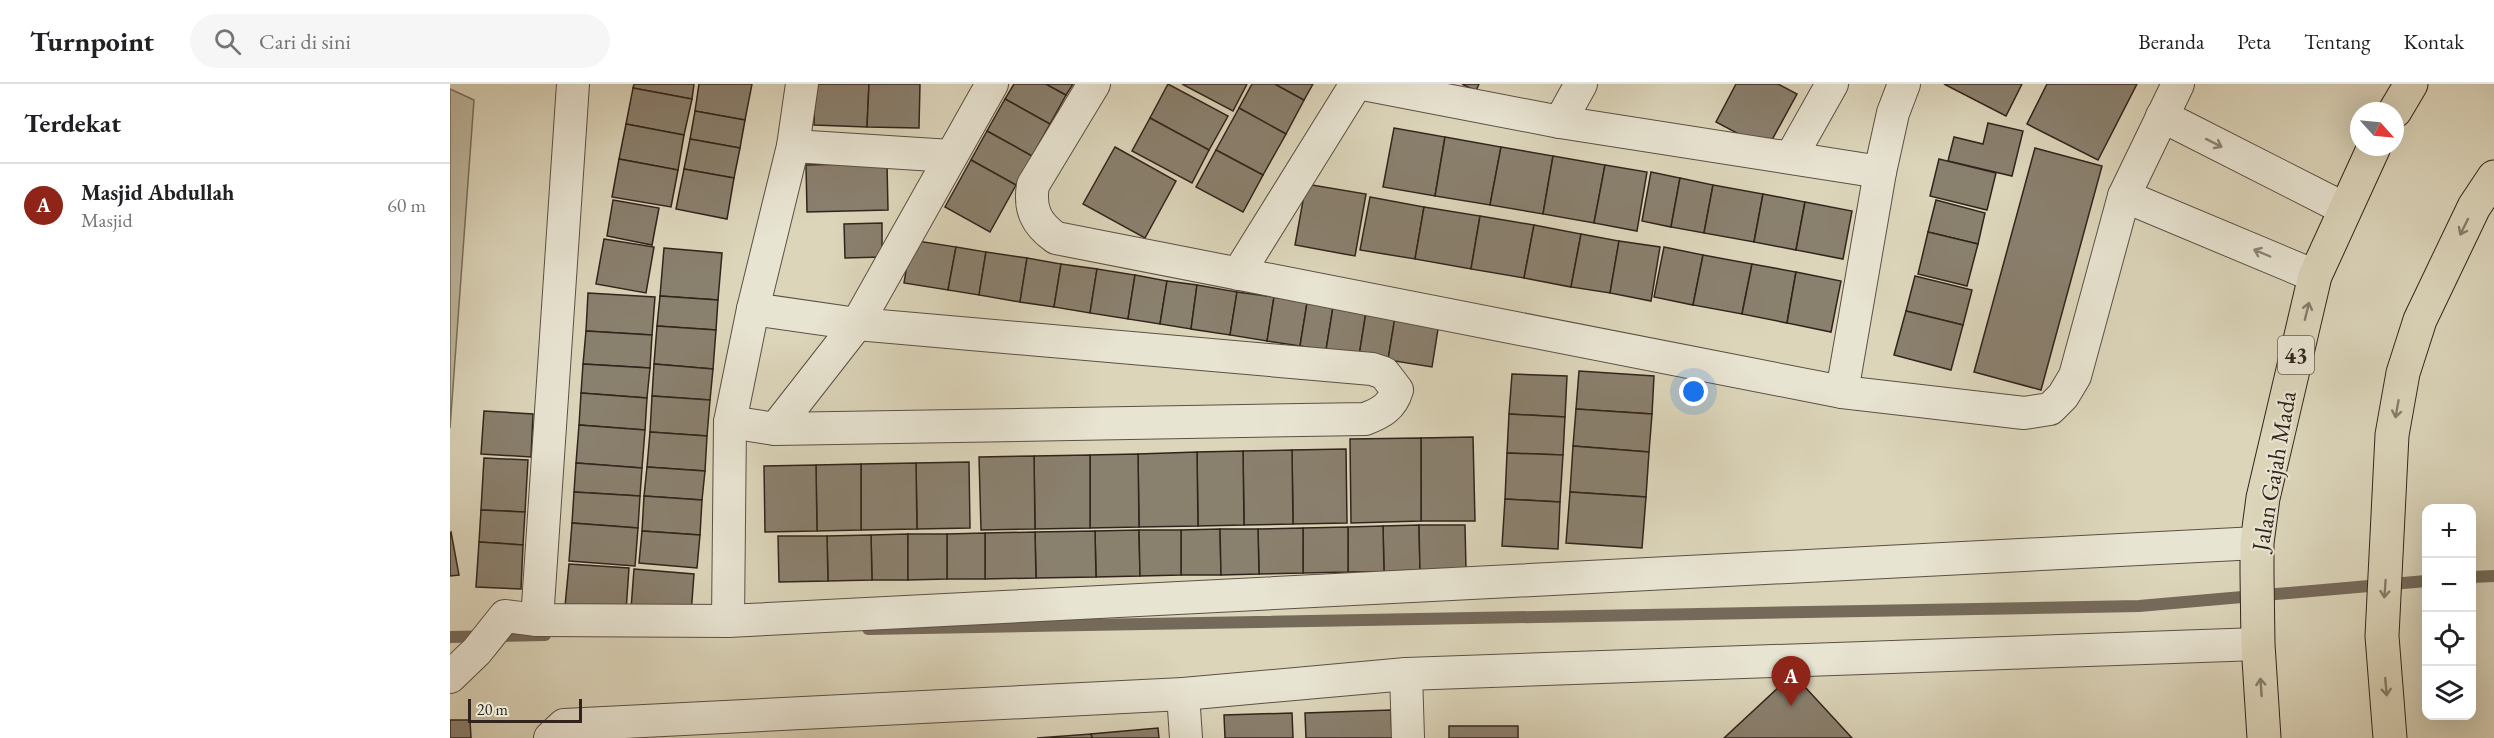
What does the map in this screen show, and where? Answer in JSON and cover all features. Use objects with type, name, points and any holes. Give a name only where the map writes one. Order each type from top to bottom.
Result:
[{"type":"highway","points":[[2400,102],[2411,84]]},
{"type":"highway","name":"Jalan Gajah Mada","points":[[2264,738],[2258,640],[2257,558],[2273,452],[2315,276],[2370,156]]},
{"type":"highway","points":[[2390,738],[2382,636],[2392,435],[2403,373],[2420,320],[2474,207],[2494,177]]},
{"type":"street","points":[[537,620],[573,84]]},
{"type":"street","points":[[728,621],[730,422],[753,309],[793,146],[802,84]]},
{"type":"street","points":[[775,429],[857,324],[992,84]]},
{"type":"street","points":[[1094,84],[1033,185],[1030,202],[1042,228],[1056,238],[1842,392],[2024,413],[2050,409],[2063,396],[2075,376],[2124,196],[2178,84]]},
{"type":"street","points":[[1238,274],[1356,84]]},
{"type":"street","points":[[1363,84],[1560,122],[1880,172]]},
{"type":"street","points":[[1560,122],[1581,84]]},
{"type":"street","points":[[1791,157],[1832,84]]},
{"type":"street","points":[[1842,392],[1880,172],[1893,113],[1904,84]]},
{"type":"street","points":[[2162,116],[2345,209]]},
{"type":"street","points":[[793,146],[951,156]]},
{"type":"street","points":[[2124,196],[2315,276]]},
{"type":"street","points":[[730,422],[775,429],[1365,419],[1387,408],[1394,400],[1397,390],[1384,373],[1372,369],[857,324],[753,309]]},
{"type":"street","points":[[450,677],[477,651],[505,616],[537,620],[728,621],[2257,558]]},
{"type":"street","points":[[550,738],[564,725],[1183,694],[1406,674],[2258,640]]},
{"type":"street","points":[[1406,674],[1408,738]]},
{"type":"street","points":[[1183,694],[1186,738]]},
{"type":"shaded area","points":[[450,89],[474,100],[450,428]]},
{"type":"building","points":[[634,84],[694,84],[692,99],[633,88]]},
{"type":"building","points":[[699,84],[752,84],[745,120],[695,111]]},
{"type":"building","points":[[815,84],[869,84],[867,127],[814,125]]},
{"type":"building","points":[[869,84],[920,84],[919,128],[867,127]]},
{"type":"building","points":[[1014,84],[1046,84],[1066,95],[1050,124],[1005,99]]},
{"type":"building","points":[[1046,84],[1073,84],[1066,95]]},
{"type":"building","points":[[1168,84],[1228,116],[1209,150],[1150,118]]},
{"type":"building","points":[[1182,84],[1247,84],[1233,111]]},
{"type":"building","points":[[1252,84],[1275,84],[1304,100],[1286,134],[1239,108]]},
{"type":"building","points":[[1275,84],[1313,84],[1304,100]]},
{"type":"building","points":[[1462,84],[1479,84],[1476,91]]},
{"type":"building","points":[[1736,84],[1778,84],[1797,94],[1767,149],[1716,122]]},
{"type":"building","points":[[1944,84],[2022,84],[2006,116]]},
{"type":"building","points":[[2047,84],[2137,84],[2098,160],[2027,124]]},
{"type":"building","points":[[633,88],[692,99],[684,135],[626,124]]},
{"type":"building","points":[[1005,99],[1050,124],[1032,156],[987,131]]},
{"type":"building","points":[[1239,108],[1286,134],[1263,175],[1216,150]]},
{"type":"building","points":[[695,111],[745,120],[740,148],[690,139]]},
{"type":"building","points":[[1150,118],[1209,150],[1192,183],[1132,151]]},
{"type":"building","points":[[1988,123],[2023,131],[2012,176],[1948,161],[1954,137],[1983,144]]},
{"type":"building","points":[[626,124],[684,135],[678,170],[619,159]]},
{"type":"building","points":[[1394,128],[1445,137],[1435,196],[1383,187]]},
{"type":"building","points":[[987,131],[1032,156],[1016,185],[971,160]]},
{"type":"building","points":[[1445,137],[1501,147],[1490,205],[1435,196]]},
{"type":"building","points":[[690,139],[740,148],[734,178],[684,169]]},
{"type":"building","points":[[1115,147],[1176,181],[1145,238],[1083,204]]},
{"type":"building","points":[[1501,147],[1553,156],[1543,214],[1490,205]]},
{"type":"building","points":[[2035,148],[2102,166],[2041,390],[1974,372]]},
{"type":"building","points":[[1216,150],[1263,175],[1243,212],[1196,187]]},
{"type":"building","points":[[1553,156],[1605,165],[1594,223],[1543,214]]},
{"type":"building","points":[[619,159],[678,170],[671,207],[612,197]]},
{"type":"building","points":[[1939,159],[1996,173],[1987,210],[1930,196]]},
{"type":"building","points":[[971,160],[1016,185],[990,232],[945,207]]},
{"type":"building","points":[[887,163],[888,210],[807,212],[806,165]]},
{"type":"building","points":[[1605,165],[1647,172],[1637,231],[1594,223]]},
{"type":"building","points":[[684,169],[734,178],[727,219],[676,209]]},
{"type":"building","points":[[1651,172],[1680,178],[1671,227],[1642,221]]},
{"type":"building","points":[[1680,178],[1713,185],[1704,233],[1671,227]]},
{"type":"building","points":[[1306,184],[1366,194],[1355,256],[1295,245]]},
{"type":"building","points":[[1713,185],[1763,194],[1754,242],[1704,233]]},
{"type":"building","points":[[1763,194],[1805,202],[1796,250],[1754,242]]},
{"type":"building","points":[[1370,197],[1424,207],[1415,259],[1360,250]]},
{"type":"building","points":[[613,200],[659,208],[652,245],[607,236]]},
{"type":"building","points":[[1936,200],[1985,213],[1978,244],[1928,232]]},
{"type":"building","points":[[1805,202],[1852,211],[1843,259],[1796,250]]},
{"type":"building","points":[[1424,207],[1480,216],[1471,269],[1415,259]]},
{"type":"building","points":[[1480,216],[1534,225],[1524,278],[1471,269]]},
{"type":"building","points":[[882,223],[882,257],[845,258],[844,224]]},
{"type":"building","points":[[1534,225],[1581,234],[1571,287],[1524,278]]},
{"type":"building","points":[[1928,232],[1978,244],[1967,286],[1918,274]]},
{"type":"building","points":[[1581,234],[1619,241],[1610,293],[1571,287]]},
{"type":"building","points":[[604,239],[654,247],[646,293],[596,284]]},
{"type":"building","points":[[911,240],[956,247],[948,290],[904,283]]},
{"type":"building","points":[[1619,241],[1660,247],[1651,301],[1610,293]]},
{"type":"building","points":[[956,247],[986,252],[979,295],[948,290]]},
{"type":"building","points":[[1664,247],[1703,255],[1693,305],[1654,297]]},
{"type":"building","points":[[664,248],[722,253],[718,300],[660,296]]},
{"type":"building","points":[[986,252],[1027,258],[1020,302],[979,295]]},
{"type":"building","points":[[1703,255],[1752,264],[1742,314],[1693,305]]},
{"type":"building","points":[[1027,258],[1061,264],[1054,307],[1020,302]]},
{"type":"building","points":[[1061,264],[1097,269],[1090,313],[1054,307]]},
{"type":"building","points":[[1752,264],[1796,272],[1787,323],[1742,314]]},
{"type":"building","points":[[1097,269],[1135,275],[1128,319],[1090,313]]},
{"type":"building","points":[[1796,272],[1841,281],[1831,332],[1787,323]]},
{"type":"building","points":[[1135,275],[1167,281],[1160,324],[1128,319]]},
{"type":"building","points":[[1915,276],[1972,290],[1963,325],[1906,311]]},
{"type":"building","points":[[1167,281],[1197,285],[1191,329],[1160,324]]},
{"type":"building","points":[[1197,285],[1237,292],[1230,335],[1191,329]]},
{"type":"building","points":[[1237,292],[1274,297],[1267,341],[1230,335]]},
{"type":"building","points":[[588,293],[655,297],[652,335],[586,331]]},
{"type":"building","points":[[660,296],[718,300],[716,330],[657,326]]},
{"type":"building","points":[[1274,297],[1307,303],[1300,346],[1267,341]]},
{"type":"building","points":[[1307,303],[1333,307],[1326,350],[1300,346]]},
{"type":"building","points":[[1333,307],[1366,312],[1359,356],[1326,350]]},
{"type":"building","points":[[1906,311],[1963,325],[1951,370],[1894,355]]},
{"type":"building","points":[[1366,312],[1395,317],[1388,360],[1359,356]]},
{"type":"building","points":[[1395,317],[1439,323],[1432,367],[1388,360]]},
{"type":"building","points":[[657,326],[716,330],[713,369],[654,364]]},
{"type":"building","points":[[586,331],[652,335],[650,368],[583,364]]},
{"type":"building","points":[[583,364],[650,368],[647,398],[581,393]]},
{"type":"building","points":[[654,364],[713,369],[710,400],[652,396]]},
{"type":"building","points":[[1579,371],[1654,376],[1652,414],[1576,409]]},
{"type":"building","points":[[1512,374],[1567,376],[1565,417],[1509,414]]},
{"type":"building","points":[[581,393],[647,398],[645,430],[579,425]]},
{"type":"building","points":[[652,396],[710,400],[707,436],[650,432]]},
{"type":"building","points":[[1576,409],[1652,414],[1649,452],[1573,446]]},
{"type":"building","points":[[484,411],[533,414],[531,457],[481,454]]},
{"type":"building","points":[[1509,414],[1565,417],[1563,455],[1507,453]]},
{"type":"building","points":[[579,425],[645,430],[642,468],[576,463]]},
{"type":"building","points":[[650,432],[707,436],[705,471],[647,467]]},
{"type":"building","points":[[1473,437],[1475,521],[1421,521],[1421,438]]},
{"type":"building","points":[[1421,438],[1421,521],[1351,523],[1350,439]]},
{"type":"building","points":[[1573,446],[1649,452],[1646,497],[1570,492]]},
{"type":"building","points":[[1346,449],[1347,523],[1293,524],[1292,450]]},
{"type":"building","points":[[1292,450],[1293,524],[1244,525],[1243,451]]},
{"type":"building","points":[[1243,451],[1244,525],[1198,526],[1197,452]]},
{"type":"building","points":[[1197,452],[1198,526],[1139,527],[1138,454]]},
{"type":"building","points":[[1507,453],[1563,455],[1560,502],[1505,499]]},
{"type":"building","points":[[1138,454],[1139,527],[1090,528],[1090,455]]},
{"type":"building","points":[[1090,455],[1090,528],[1035,529],[1034,456]]},
{"type":"building","points":[[1034,456],[1035,529],[981,530],[979,457]]},
{"type":"building","points":[[484,458],[528,460],[525,512],[481,510]]},
{"type":"building","points":[[969,462],[970,528],[917,529],[916,463]]},
{"type":"building","points":[[576,463],[642,468],[640,496],[574,492]]},
{"type":"building","points":[[916,463],[917,529],[861,530],[861,464]]},
{"type":"building","points":[[861,464],[861,530],[817,531],[816,465]]},
{"type":"building","points":[[816,465],[817,531],[765,532],[764,466]]},
{"type":"building","points":[[647,467],[705,471],[702,500],[644,496]]},
{"type":"building","points":[[574,492],[640,496],[638,528],[572,523]]},
{"type":"building","points":[[1570,492],[1646,497],[1642,548],[1566,543]]},
{"type":"building","points":[[644,496],[702,500],[700,535],[642,531]]},
{"type":"building","points":[[1505,499],[1560,502],[1558,549],[1502,546]]},
{"type":"building","points":[[481,510],[525,512],[523,545],[479,542]]},
{"type":"building","points":[[572,523],[638,528],[635,566],[569,561]]},
{"type":"building","points":[[1419,525],[1420,571],[1384,572],[1383,526]]},
{"type":"building","points":[[1419,525],[1465,525],[1466,570],[1420,571]]},
{"type":"building","points":[[1383,526],[1384,572],[1348,572],[1348,527]]},
{"type":"building","points":[[1348,527],[1348,572],[1303,573],[1303,528]]},
{"type":"building","points":[[1303,528],[1303,573],[1259,574],[1258,529]]},
{"type":"building","points":[[1220,529],[1221,575],[1181,575],[1181,530]]},
{"type":"building","points":[[1220,529],[1258,529],[1259,574],[1221,575]]},
{"type":"building","points":[[1139,530],[1140,576],[1096,577],[1095,531]]},
{"type":"building","points":[[1139,530],[1181,530],[1181,575],[1140,576]]},
{"type":"building","points":[[642,531],[700,535],[697,568],[639,563]]},
{"type":"building","points":[[1095,531],[1096,577],[1036,578],[1035,532]]},
{"type":"building","points":[[1035,532],[1036,578],[985,579],[985,533]]},
{"type":"building","points":[[450,533],[459,575],[450,576]]},
{"type":"building","points":[[985,533],[985,579],[947,579],[947,534]]},
{"type":"building","points":[[908,534],[908,580],[872,580],[871,535]]},
{"type":"building","points":[[908,534],[947,534],[947,579],[908,580]]},
{"type":"building","points":[[871,535],[872,580],[828,581],[827,536]]},
{"type":"building","points":[[778,536],[827,536],[828,581],[779,582]]},
{"type":"building","points":[[479,542],[523,545],[521,589],[476,587]]},
{"type":"building","points":[[569,564],[629,568],[626,611],[565,606]]},
{"type":"building","points":[[634,569],[694,574],[691,614],[631,609]]},
{"type":"building","points":[[1793,674],[1852,738],[1724,738]]},
{"type":"building","points":[[1391,710],[1392,738],[1306,738],[1305,713]]},
{"type":"building","points":[[1292,713],[1293,738],[1225,738],[1224,715]]},
{"type":"building","points":[[450,720],[470,720],[471,738],[450,738]]},
{"type":"building","points":[[1449,726],[1518,726],[1518,738],[1449,738]]},
{"type":"building","points":[[1158,728],[1159,738],[1092,738],[1091,734]]},
{"type":"building","points":[[1091,734],[1092,738],[1037,738]]},
{"type":"waterway","points":[[2476,577],[2494,576]]},
{"type":"waterway","points":[[868,629],[2139,606],[2422,581]]},
{"type":"waterway","points":[[450,637],[545,635]]},
{"type":"place","name":"Masjid Abdullah","points":[[1791,706]]}]
